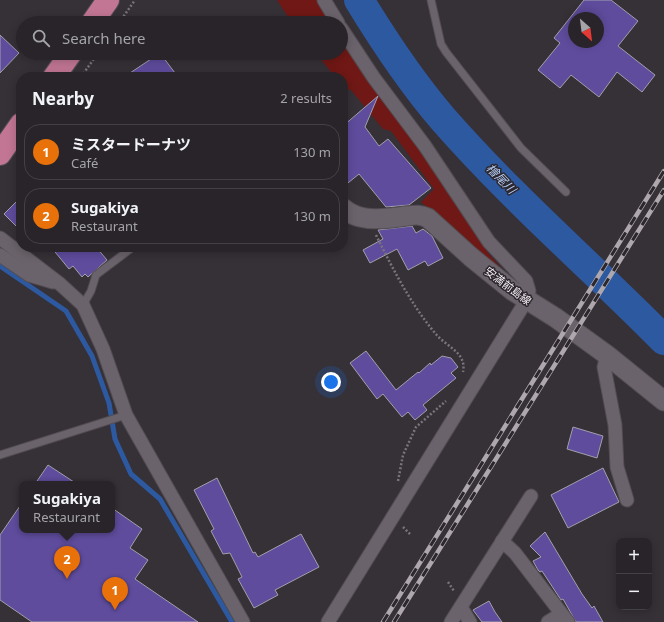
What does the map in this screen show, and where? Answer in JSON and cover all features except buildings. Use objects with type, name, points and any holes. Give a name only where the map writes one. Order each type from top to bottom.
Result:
[{"type":"highway","points":[[97,16],[108,0]]},
{"type":"highway","points":[[58,72],[66,60]]},
{"type":"highway","points":[[0,154],[14,133]]},
{"type":"main road","name":"安満前島線","points":[[348,213],[350,215],[367,219],[419,214],[424,216],[470,257],[526,301],[556,318],[607,355],[664,402]]},
{"type":"street","points":[[324,0],[334,16]]},
{"type":"street","points":[[328,622],[526,301],[529,291],[526,281],[489,242],[425,146],[374,78],[348,39]]},
{"type":"street","points":[[0,238],[16,250]]},
{"type":"street","points":[[18,252],[60,284],[83,305],[103,349],[124,416],[243,622]]},
{"type":"street","points":[[0,255],[29,275],[60,284]]},
{"type":"street","points":[[607,355],[604,367],[615,425],[617,467],[628,500]]},
{"type":"street","points":[[451,622],[531,496]]},
{"type":"street","points":[[502,541],[515,553],[564,618],[548,622]]},
{"type":"street","points":[[461,607],[470,622]]},
{"type":"lane","points":[[431,0],[441,44],[451,60],[521,148],[566,192]]},
{"type":"lane","points":[[83,305],[91,291],[96,275],[126,252]]},
{"type":"lane","points":[[0,455],[124,416]]},
{"type":"path","points":[[124,16],[135,0]]},
{"type":"path","points":[[85,72],[93,60]]},
{"type":"path","points":[[367,219],[399,281],[422,316],[435,334],[461,356],[465,363],[462,378]]},
{"type":"path","points":[[405,498],[398,483],[398,477],[408,442],[419,422],[451,397]]},
{"type":"shaded area","points":[[277,0],[319,0],[329,16],[287,16]]},
{"type":"shaded area","points":[[348,46],[418,146],[488,253],[513,281],[470,246],[421,202],[434,189],[391,131],[383,129],[351,90],[348,90],[348,72],[331,72],[322,60],[348,60]]},
{"type":"waterway","name":"檜尾川","points":[[359,0],[378,31],[420,91],[469,148],[524,204],[664,340]]},
{"type":"waterway","points":[[0,266],[66,311],[92,356],[109,403],[115,439],[131,474],[160,499],[232,622]]},
{"type":"railway","points":[[383,622],[664,171]]},
{"type":"railway","points":[[394,622],[664,190]]},
{"type":"place","name":"Sugakiya","points":[[67,579]]},
{"type":"place","name":"ミスタードーナツ","points":[[115,610]]}]
